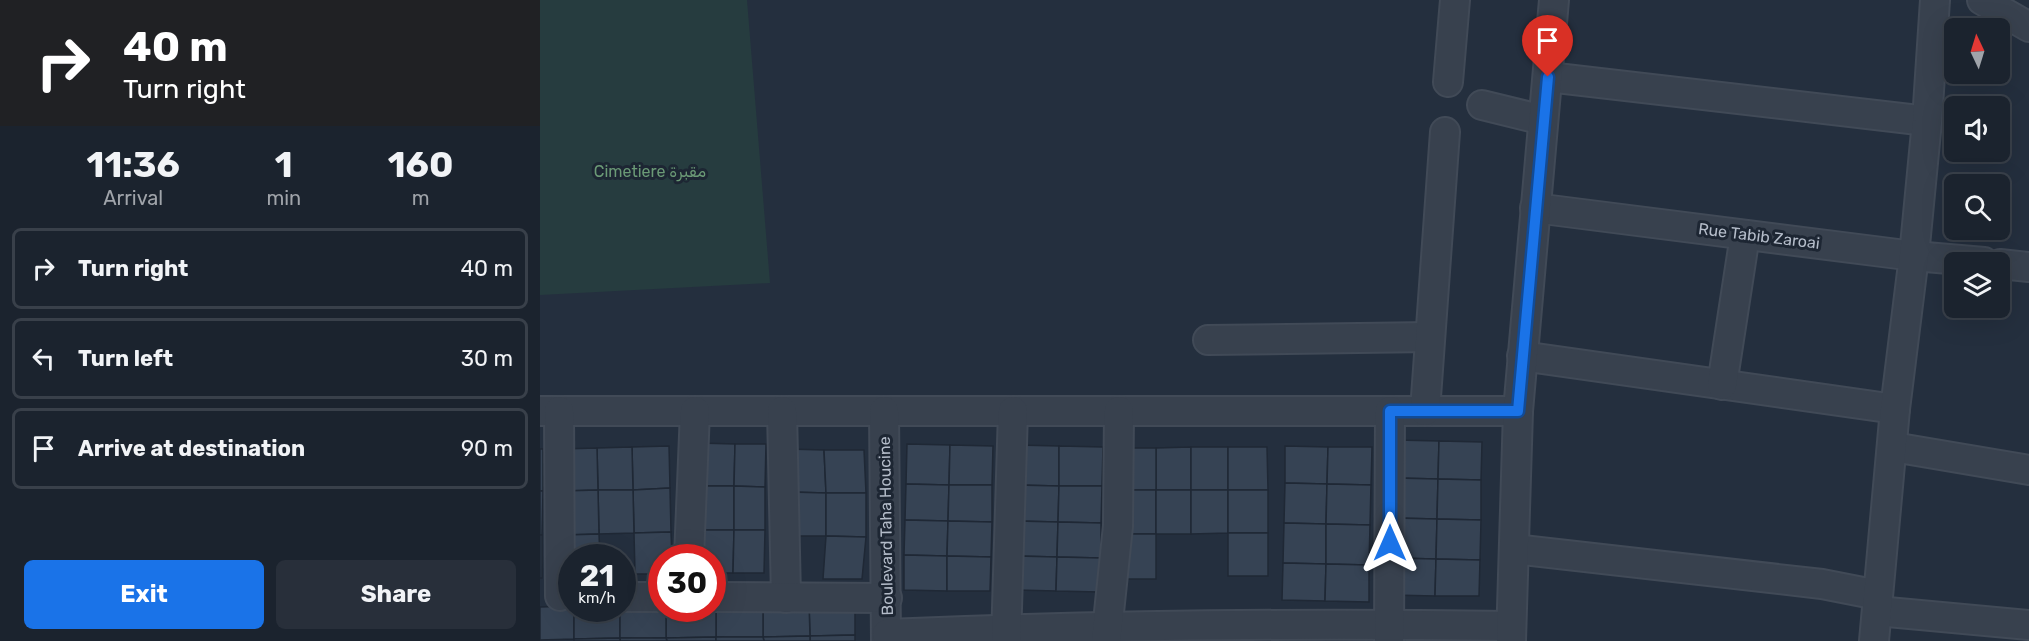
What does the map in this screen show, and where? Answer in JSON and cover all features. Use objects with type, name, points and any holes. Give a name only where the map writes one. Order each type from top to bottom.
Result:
[{"type":"street","points":[[1448,82],[1455,0]]},
{"type":"street","points":[[886,637],[1510,633],[1518,411],[1554,0]]},
{"type":"street","points":[[1874,641],[1895,409],[1914,256],[1927,121],[1935,0]]},
{"type":"street","points":[[1982,0],[2029,27]]},
{"type":"street","points":[[1548,77],[1927,121]]},
{"type":"street","points":[[1482,105],[1543,120]]},
{"type":"street","points":[[1425,411],[1445,132]]},
{"type":"street","name":"Rue Tabib Zaroai","points":[[1535,208],[1944,259]]},
{"type":"street","points":[[1722,385],[1745,235]]},
{"type":"street","points":[[2010,265],[2029,267]]},
{"type":"street","points":[[1208,340],[1430,337]]},
{"type":"street","points":[[1522,356],[1895,409]]},
{"type":"street","points":[[557,596],[549,411],[1518,411]]},
{"type":"street","points":[[690,544],[695,411]]},
{"type":"street","points":[[782,411],[786,598]]},
{"type":"street","name":"Boulevard Taha Houcine","points":[[884,411],[886,637]]},
{"type":"street","points":[[1006,635],[1013,411]]},
{"type":"street","points":[[1106,634],[1118,526],[1119,411]]},
{"type":"street","points":[[1389,632],[1390,411]]},
{"type":"street","points":[[1893,447],[2029,470]]},
{"type":"street","points":[[1514,549],[1822,584],[1973,631],[2029,625]]},
{"type":"street","points":[[726,597],[887,598]]},
{"type":"green space","name":"Cimetiere مقبرة","points":[[540,0],[747,0],[770,283],[540,295]]},
{"type":"building","points":[[1396,440],[1439,441],[1438,479],[1395,478]]},
{"type":"building","points":[[1439,441],[1482,442],[1481,480],[1438,479]]},
{"type":"building","points":[[698,443],[735,444],[734,486],[697,486]]},
{"type":"building","points":[[735,444],[766,444],[765,487],[734,486]]},
{"type":"building","points":[[907,444],[950,445],[949,485],[906,484]]},
{"type":"building","points":[[950,445],[993,446],[992,485],[949,485]]},
{"type":"building","points":[[1016,445],[1059,446],[1059,486],[1016,485]]},
{"type":"building","points":[[669,446],[670,488],[633,490],[632,447]]},
{"type":"building","points":[[1059,446],[1103,447],[1102,486],[1059,486]]},
{"type":"building","points":[[1285,446],[1328,447],[1327,484],[1285,483]]},
{"type":"building","points":[[632,447],[633,490],[598,490],[597,448]]},
{"type":"building","points":[[1191,447],[1191,490],[1156,490],[1156,448]]},
{"type":"building","points":[[1191,447],[1228,447],[1228,490],[1191,490]]},
{"type":"building","points":[[1228,447],[1267,447],[1268,490],[1228,490]]},
{"type":"building","points":[[1328,447],[1372,447],[1371,485],[1327,484]]},
{"type":"building","points":[[597,448],[598,490],[563,491],[562,449]]},
{"type":"building","points":[[1121,448],[1156,448],[1156,490],[1121,490]]},
{"type":"building","points":[[540,449],[543,449],[543,491],[540,491]]},
{"type":"building","points":[[787,449],[824,450],[826,493],[790,492]]},
{"type":"building","points":[[824,450],[864,450],[866,493],[826,493]]},
{"type":"building","points":[[1395,478],[1438,479],[1437,519],[1394,518]]},
{"type":"building","points":[[1438,479],[1481,480],[1481,520],[1437,519]]},
{"type":"building","points":[[1285,483],[1327,484],[1326,524],[1284,523]]},
{"type":"building","points":[[906,484],[949,485],[948,521],[905,520]]},
{"type":"building","points":[[1327,484],[1371,485],[1370,525],[1326,524]]},
{"type":"building","points":[[949,485],[992,485],[992,522],[948,521]]},
{"type":"building","points":[[1016,485],[1059,486],[1058,522],[1015,521]]},
{"type":"building","points":[[697,486],[734,486],[734,530],[697,530]]},
{"type":"building","points":[[734,486],[765,487],[765,530],[734,530]]},
{"type":"building","points":[[1059,486],[1102,486],[1101,523],[1058,522]]},
{"type":"building","points":[[670,488],[671,532],[634,533],[633,490]]},
{"type":"building","points":[[598,490],[633,490],[634,533],[599,534]]},
{"type":"building","points":[[598,490],[599,534],[565,535],[563,491]]},
{"type":"building","points":[[1121,490],[1156,490],[1156,534],[1122,534]]},
{"type":"building","points":[[1156,490],[1191,490],[1191,534],[1156,534]]},
{"type":"building","points":[[1191,490],[1228,490],[1228,533],[1191,534]]},
{"type":"building","points":[[1228,490],[1268,490],[1268,533],[1228,533]]},
{"type":"building","points":[[540,491],[543,491],[542,535],[540,535]]},
{"type":"building","points":[[790,492],[826,493],[826,536],[789,536]]},
{"type":"building","points":[[826,493],[866,493],[866,537],[826,536]]},
{"type":"building","points":[[1394,518],[1437,519],[1436,559],[1393,558]]},
{"type":"building","points":[[1437,519],[1481,520],[1480,560],[1436,559]]},
{"type":"building","points":[[905,520],[948,521],[947,556],[904,555]]},
{"type":"building","points":[[948,521],[992,522],[991,557],[947,556]]},
{"type":"building","points":[[1015,521],[1058,522],[1057,557],[1014,556]]},
{"type":"building","points":[[1058,522],[1101,523],[1101,558],[1057,557]]},
{"type":"building","points":[[1284,523],[1326,524],[1326,564],[1283,563]]},
{"type":"building","points":[[1326,524],[1370,525],[1369,565],[1326,564]]},
{"type":"building","points":[[697,530],[734,530],[733,573],[726,573],[726,544],[696,544]]},
{"type":"building","points":[[734,530],[765,530],[764,573],[733,573]]},
{"type":"building","points":[[671,532],[671,544],[648,544],[648,574],[636,574],[634,533]]},
{"type":"building","points":[[1228,533],[1268,533],[1268,576],[1228,576]]},
{"type":"building","points":[[599,534],[599,544],[568,544],[565,535]]},
{"type":"building","points":[[1122,534],[1156,534],[1156,579],[1122,579]]},
{"type":"building","points":[[540,535],[542,535],[542,578],[540,578]]},
{"type":"building","points":[[826,536],[866,537],[862,579],[823,579]]},
{"type":"building","points":[[904,555],[947,556],[947,591],[904,590]]},
{"type":"building","points":[[947,556],[991,557],[990,591],[947,591]]},
{"type":"building","points":[[1014,556],[1057,557],[1056,591],[1014,590]]},
{"type":"building","points":[[1057,557],[1101,558],[1100,592],[1056,591]]},
{"type":"building","points":[[1393,558],[1436,559],[1435,596],[1392,595]]},
{"type":"building","points":[[1436,559],[1480,560],[1479,596],[1435,596]]},
{"type":"building","points":[[1283,563],[1326,564],[1325,601],[1282,600]]},
{"type":"building","points":[[1326,564],[1369,565],[1369,602],[1325,601]]},
{"type":"building","points":[[855,602],[855,635],[810,636],[809,603]]},
{"type":"building","points":[[763,603],[809,603],[810,636],[763,637]]},
{"type":"building","points":[[763,603],[763,637],[716,637],[716,622],[726,622],[726,604]]},
{"type":"building","points":[[558,606],[558,622],[574,622],[574,639],[540,640],[540,607]]},
{"type":"building","points":[[636,609],[648,609],[648,622],[666,622],[666,638],[620,638],[620,622],[636,622]]},
{"type":"building","points":[[574,622],[620,622],[620,638],[574,639]]},
{"type":"building","points":[[666,622],[716,622],[716,637],[666,638]]},
{"type":"building","points":[[1435,633],[1479,634],[1479,641],[1437,641]]},
{"type":"building","points":[[1435,633],[1437,641],[1392,641]]},
{"type":"building","points":[[1368,634],[1369,641],[1326,641],[1326,635]]},
{"type":"building","points":[[855,635],[855,641],[810,641],[810,636]]},
{"type":"building","points":[[810,636],[810,641],[764,641],[763,637]]},
{"type":"building","points":[[716,637],[716,641],[667,641],[666,638]]},
{"type":"building","points":[[716,637],[763,637],[764,641],[716,641]]},
{"type":"building","points":[[620,638],[666,638],[667,641],[620,641]]},
{"type":"building","points":[[620,638],[620,641],[574,641],[574,639]]},
{"type":"route","points":[[1390,543],[1390,411],[1518,411],[1548,77]]}]
